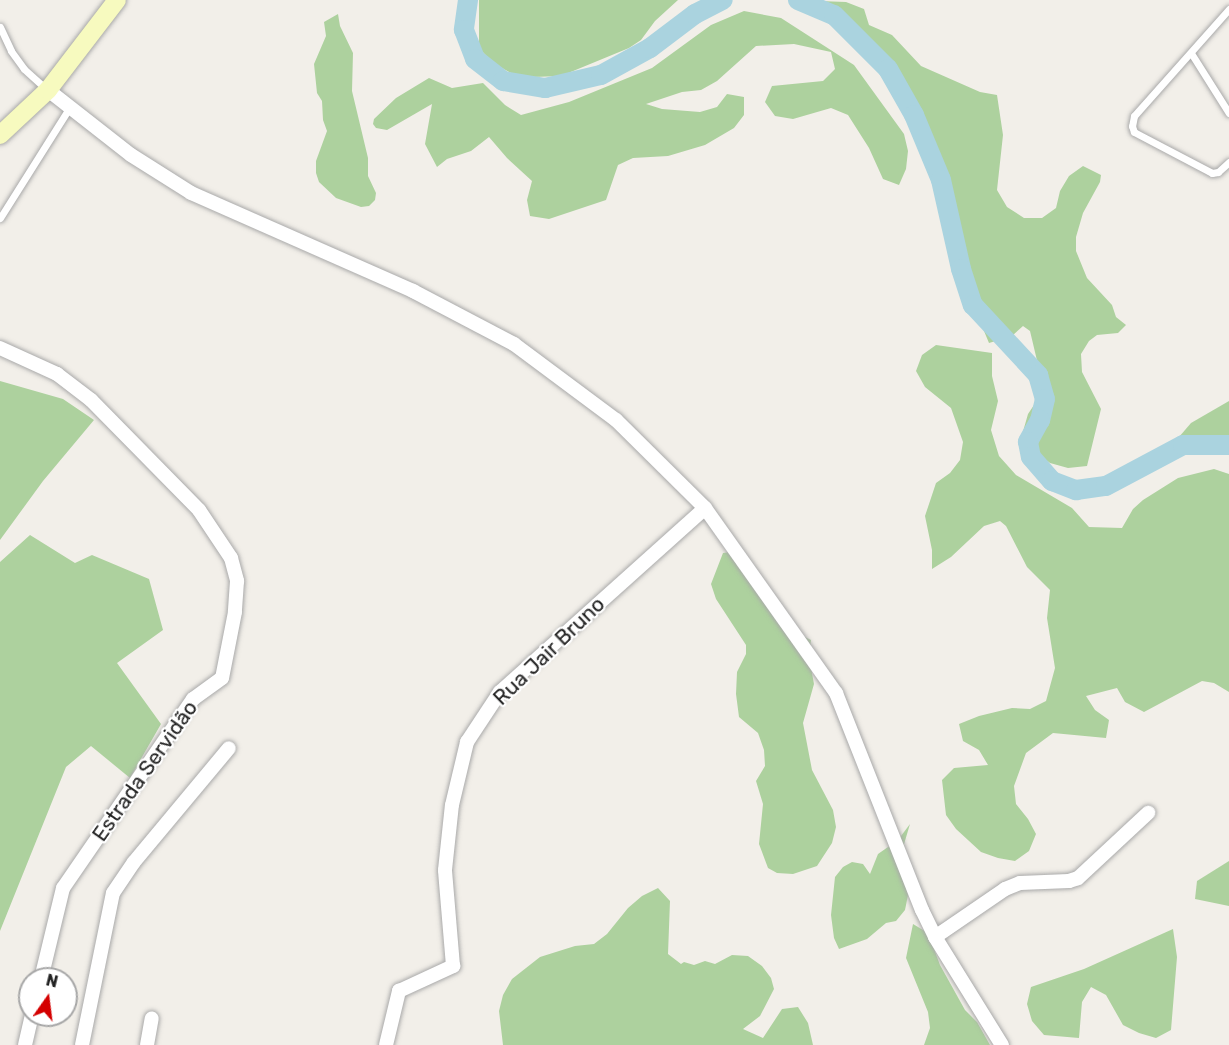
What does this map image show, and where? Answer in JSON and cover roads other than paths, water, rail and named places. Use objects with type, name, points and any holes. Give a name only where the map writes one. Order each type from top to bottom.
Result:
[{"type":"main road","points":[[4,124],[48,90],[117,0]]},
{"type":"street","points":[[48,90],[131,155],[191,193],[413,291],[514,344],[616,420],[705,508],[836,693],[922,910],[935,937],[1002,1045]]},
{"type":"street","name":"Estrada Servidão","points":[[0,348],[57,374],[91,400],[199,510],[231,558],[237,580],[235,612],[222,678],[193,699],[63,888],[43,967]]},
{"type":"street","name":"Rua Jair Bruno","points":[[386,1045],[399,991],[453,966],[446,870],[452,805],[467,742],[500,692],[705,508]]},
{"type":"street","points":[[82,1045],[113,893],[134,862],[229,748]]},
{"type":"street","points":[[935,937],[1005,889],[1020,883],[1069,881],[1078,878],[1148,813]]},
{"type":"street","points":[[147,1045],[152,1018]]},
{"type":"street","points":[[25,1045],[29,1027]]},
{"type":"lane","points":[[1229,9],[1134,116],[1132,126],[1134,132],[1212,173],[1218,172],[1229,162]]},
{"type":"lane","points":[[0,27],[11,51],[24,69],[48,90]]},
{"type":"lane","points":[[1191,53],[1229,113]]},
{"type":"lane","points":[[0,218],[70,107]]},
{"type":"waterway","points":[[468,0],[464,30],[475,59],[503,81],[545,88],[601,75],[650,48],[695,14],[723,0]]},
{"type":"waterway","points":[[798,0],[834,15],[888,69],[914,115],[941,180],[961,269],[973,305],[1038,375],[1045,399],[1040,420],[1028,442],[1031,457],[1052,481],[1076,490],[1106,486],[1183,445],[1229,445]]}]
